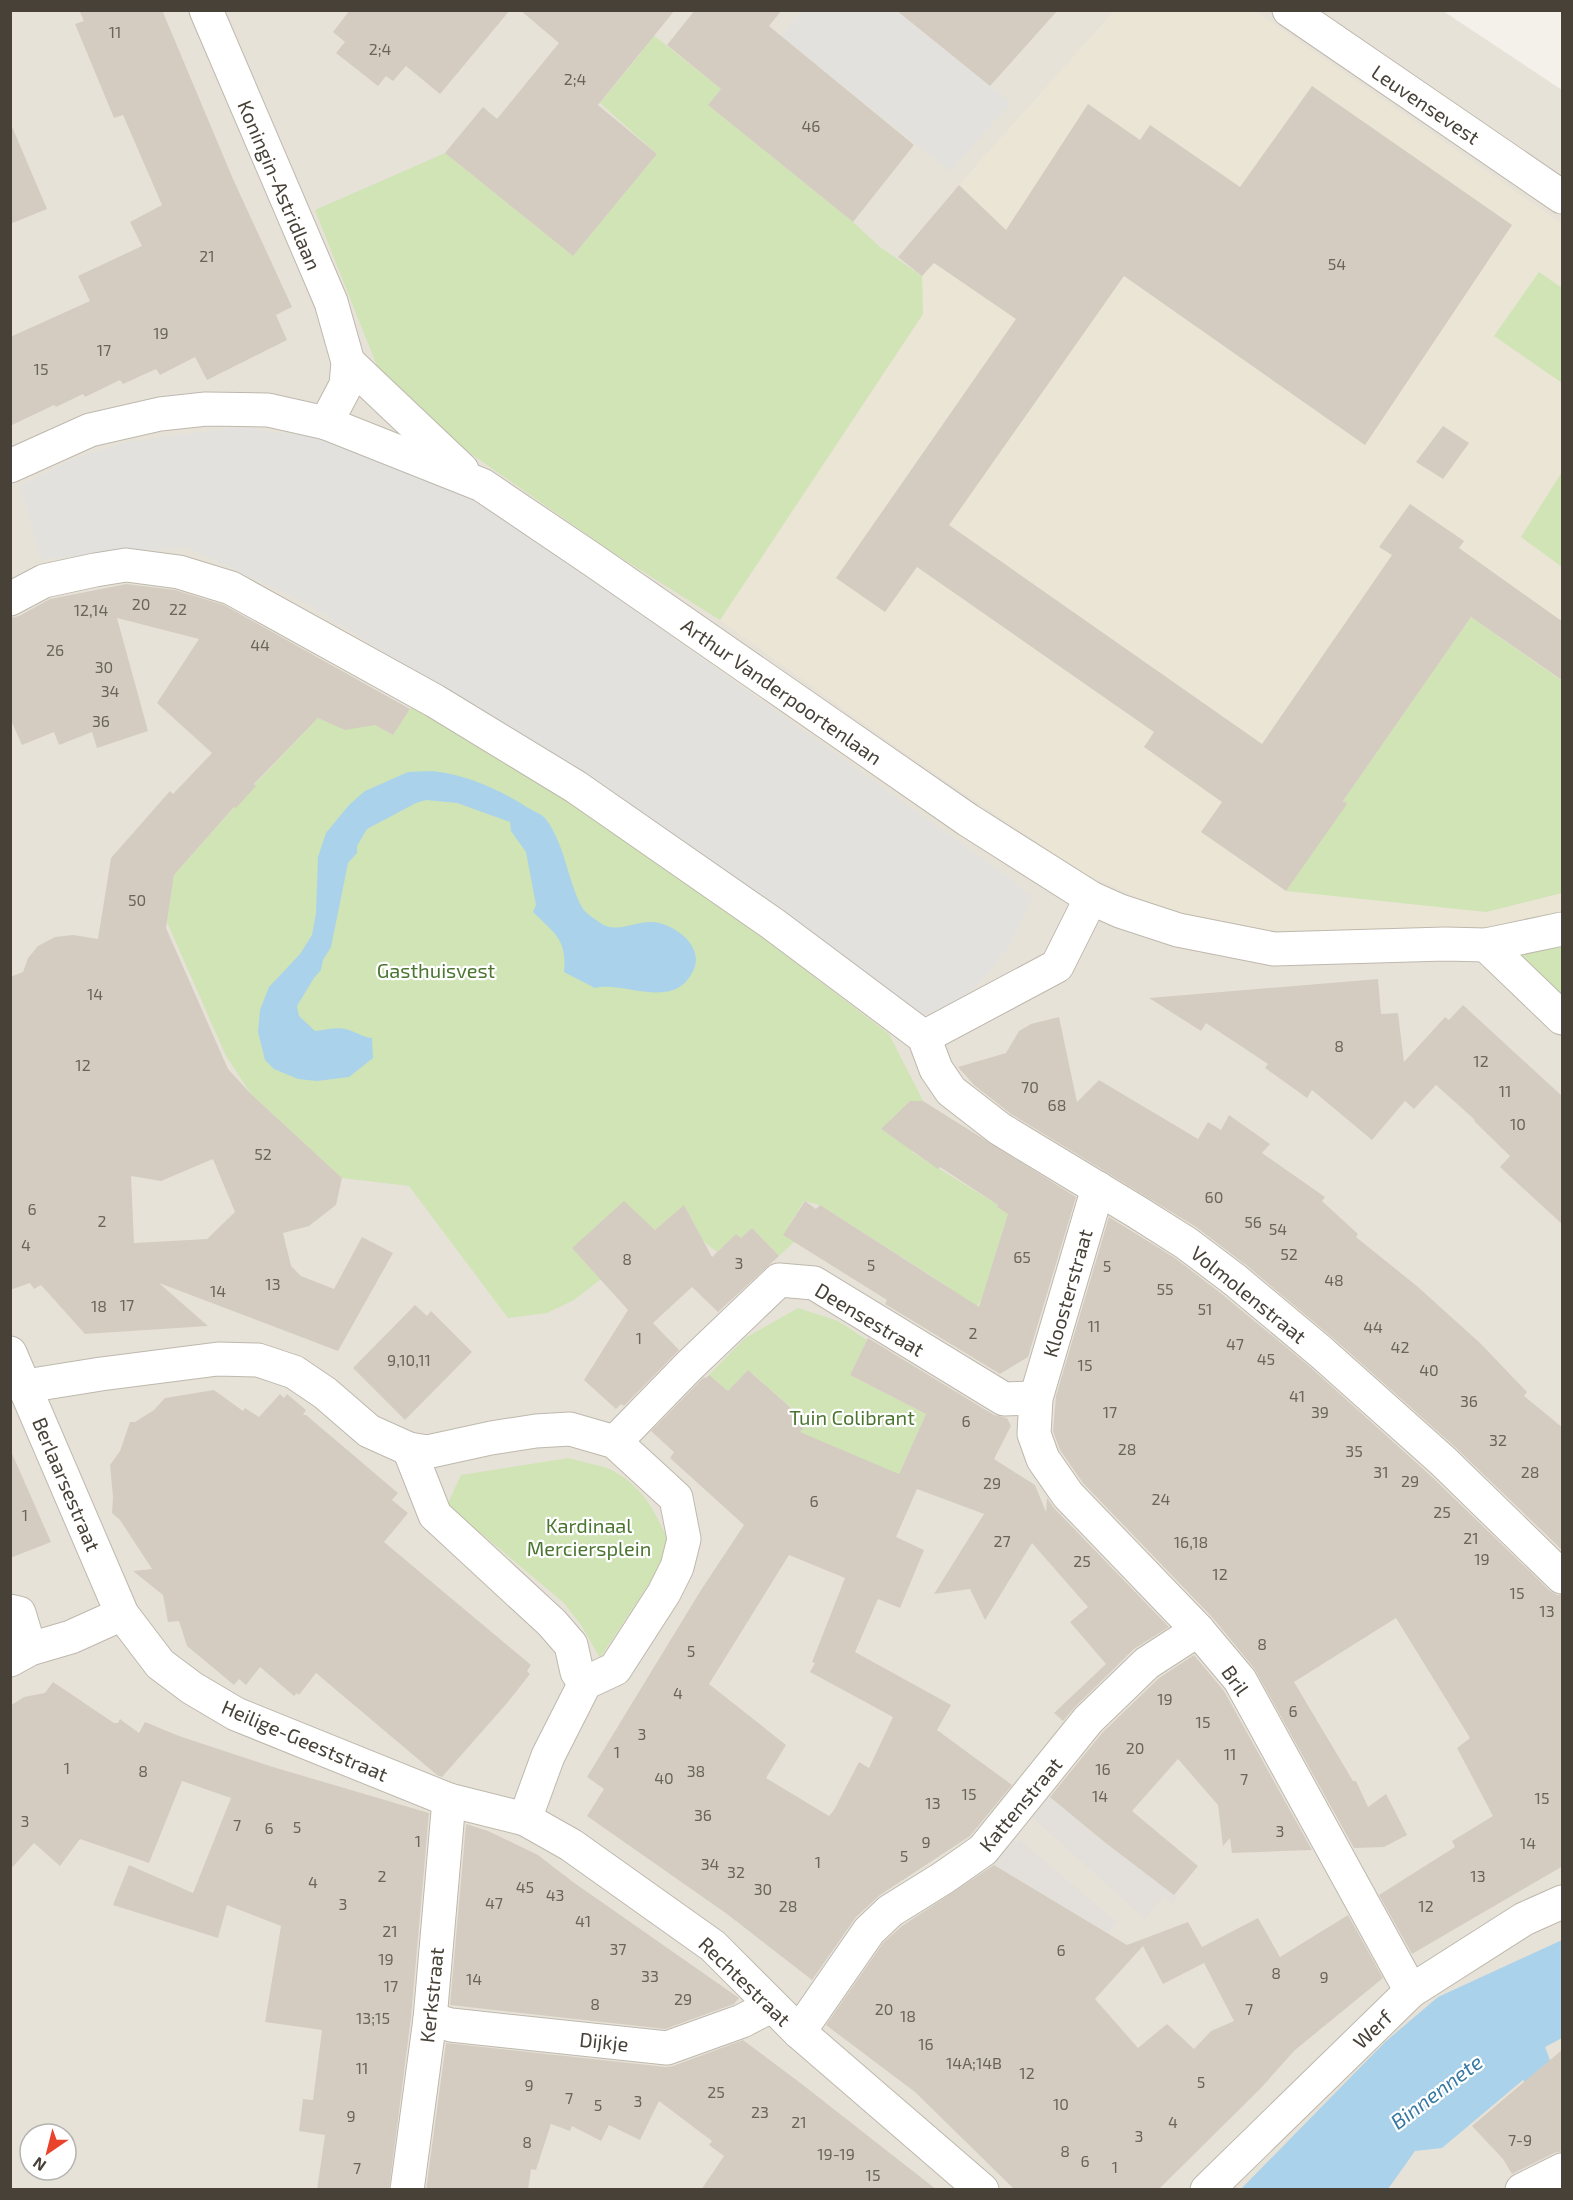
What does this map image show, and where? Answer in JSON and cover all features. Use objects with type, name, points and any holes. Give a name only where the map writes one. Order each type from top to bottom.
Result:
[{"type":"street","name":"Koningin-Astridlaan","points":[[206,10],[331,302],[348,362]]},
{"type":"street","name":"Leuvensevest","points":[[1290,10],[1563,197]]},
{"type":"street","points":[[326,423],[346,385],[348,362]]},
{"type":"street","name":"Arthur Vanderpoortenlaan","points":[[348,362],[474,481],[968,820],[1091,898],[1120,911],[1178,930],[1274,949],[1486,945],[1563,929]]},
{"type":"street","name":"Arthur Vanderpoortenlaan","points":[[10,466],[90,430],[160,414],[206,408],[268,410],[326,423],[474,481]]},
{"type":"street","points":[[10,599],[44,581],[126,565],[179,572],[231,588],[415,690],[576,787],[765,919],[924,1037],[1057,966],[1091,898]]},
{"type":"street","points":[[1486,945],[1563,1018]]},
{"type":"street","name":"Volmolenstraat","points":[[924,1037],[936,1069],[951,1091],[1000,1129],[1186,1243],[1261,1302],[1321,1352],[1443,1461],[1563,1577]]},
{"type":"street","name":"Kloosterstraat","points":[[1036,1398],[1098,1188]]},
{"type":"street","name":"Deensestraat","points":[[615,1442],[689,1366],[779,1280],[814,1283],[1004,1399],[1036,1398]]},
{"type":"street","name":"Berlaarsestraat","points":[[10,1353],[122,1614]]},
{"type":"street","points":[[26,1386],[218,1359],[258,1360],[294,1372],[325,1393],[369,1431],[409,1449],[427,1452],[491,1438],[536,1431],[570,1429],[615,1442],[675,1498],[684,1539],[677,1567],[664,1593],[615,1670],[585,1683],[548,1756],[525,1819]]},
{"type":"street","name":"Bril","points":[[1036,1398],[1034,1434],[1043,1459],[1068,1495],[1198,1630],[1240,1680],[1411,1991]]},
{"type":"street","points":[[409,1449],[435,1515],[552,1623],[571,1645],[577,1672],[585,1683]]},
{"type":"street","points":[[10,1611],[19,1613],[20,1654],[70,1637],[122,1614]]},
{"type":"street","name":"Heilige-Geeststraat","points":[[122,1614],[160,1664],[192,1688],[236,1714],[449,1800]]},
{"type":"street","name":"Kattenstraat","points":[[799,2032],[869,1931],[890,1911],[983,1850],[1088,1720],[1147,1663],[1198,1630]]},
{"type":"street","name":"Rechtestraat","points":[[449,1800],[525,1819],[571,1845],[713,1946],[799,2032],[982,2190]]},
{"type":"street","name":"Kerkstraat","points":[[407,2190],[429,2019],[449,1800]]},
{"type":"street","name":"Werf","points":[[1207,2190],[1411,1991],[1524,1920],[1563,1902]]},
{"type":"street","name":"Dijkje","points":[[429,2019],[451,2025],[668,2048],[742,2021],[771,2006]]},
{"type":"street","points":[[1522,2190],[1563,2170]]},
{"type":"shaded area","points":[[11,11],[1443,11],[1562,90],[1562,2189],[11,2190]]},
{"type":"shaded area","points":[[801,11],[896,11],[1011,103],[950,171],[781,36]]},
{"type":"shaded area","points":[[1114,11],[1255,11],[1562,224],[1562,924],[1274,949],[1186,919],[1081,872],[908,755],[720,620],[923,314],[922,276],[981,206],[959,185]]},
{"type":"shaded area","points":[[241,427],[296,435],[322,435],[465,489],[1012,880],[1032,897],[1012,942],[990,971],[964,998],[924,1015],[595,784],[307,604],[187,547],[41,559],[20,486],[75,458],[127,442]]},
{"type":"shaded area","points":[[1047,1794],[1107,1844],[1177,1897],[1173,1904],[1164,1896],[1145,1919],[1030,1815]]},
{"type":"shaded area","points":[[1013,1839],[1017,1843],[1020,1840],[1117,1922],[1108,1933],[990,1863]]},
{"type":"green space","points":[[652,34],[721,89],[708,105],[853,222],[880,247],[922,276],[923,314],[720,620],[615,554],[464,449],[379,371],[315,210],[445,153],[573,256],[657,154],[600,103],[640,54]]},
{"type":"green space","points":[[1539,272],[1562,288],[1562,383],[1494,336]]},
{"type":"green space","points":[[1562,472],[1562,567],[1521,537]]},
{"type":"green space","points":[[1471,617],[1562,681],[1562,893],[1486,912],[1286,891],[1346,804],[1343,801]]},
{"type":"green space","name":"Gasthuisvest","points":[[412,706],[575,801],[736,917],[889,1034],[923,1101],[910,1101],[881,1129],[913,1150],[912,1152],[998,1205],[997,1207],[1008,1214],[982,1298],[974,1312],[947,1286],[820,1205],[804,1201],[788,1227],[794,1242],[779,1256],[752,1228],[741,1238],[736,1234],[717,1252],[703,1241],[684,1205],[655,1230],[624,1202],[572,1248],[601,1279],[574,1300],[547,1313],[508,1318],[409,1186],[342,1178],[251,1094],[226,1056],[167,922],[174,875],[254,785],[323,713],[375,725],[393,735]]},
{"type":"green space","points":[[1562,924],[1562,1014],[1486,945]]},
{"type":"green space","name":"Tuin Colibrant","points":[[798,1308],[838,1321],[867,1340],[850,1375],[926,1414],[896,1480],[884,1468],[849,1453],[845,1458],[799,1433],[808,1422],[748,1370],[728,1391],[709,1375],[745,1338]]},
{"type":"green space","name":"Kardinaal Merciersplein","points":[[569,1458],[609,1469],[638,1489],[657,1517],[667,1538],[658,1570],[600,1658],[581,1625],[564,1603],[447,1505],[461,1475]]},
{"type":"water","points":[[432,771],[481,783],[543,816],[557,839],[577,897],[586,912],[605,926],[618,927],[652,922],[669,926],[691,944],[696,960],[694,969],[685,982],[675,989],[662,992],[595,988],[564,972],[564,952],[558,938],[533,912],[536,905],[526,852],[511,831],[510,822],[457,803],[426,800],[367,829],[357,846],[357,853],[348,863],[331,947],[323,960],[321,970],[297,1006],[299,1016],[315,1031],[341,1028],[372,1038],[373,1058],[349,1077],[317,1081],[298,1079],[274,1069],[265,1060],[258,1032],[260,1010],[269,987],[300,954],[312,935],[316,913],[318,857],[326,833],[349,805],[365,791],[408,772]]},
{"type":"water","name":"Binnennete","points":[[1562,1940],[1562,2038],[1545,2047],[1562,2091],[1551,2120],[1523,2080],[1442,2148],[1415,2151],[1388,2189],[1240,2190],[1385,2042],[1438,1997]]},
{"type":"building","points":[[79,10],[162,10],[233,179],[292,307],[276,315],[287,340],[207,380],[195,357],[160,375],[156,369],[123,384],[120,380],[85,397],[83,394],[56,407],[54,405],[10,426],[10,337],[90,301],[78,276],[142,246],[130,222],[162,205],[123,115],[114,118],[75,24],[84,21]]},
{"type":"building","points":[[350,10],[510,10],[440,94],[406,66],[393,81],[386,76],[378,86],[336,53],[345,42],[333,32]]},
{"type":"building","points":[[520,10],[675,10],[598,105],[657,154],[573,256],[445,153],[483,107],[497,119],[559,43]]},
{"type":"building","points":[[695,10],[782,10],[769,26],[914,145],[853,222],[708,105],[721,89],[667,45]]},
{"type":"building","points":[[896,10],[1058,10],[990,86]]},
{"type":"building","points":[[1312,86],[1512,225],[1365,445],[1124,276],[949,525],[1262,744],[1392,555],[1379,547],[1410,504],[1464,541],[1459,548],[1563,622],[1563,681],[1471,617],[1343,801],[1347,804],[1286,891],[1201,832],[1222,802],[1144,747],[1154,732],[917,567],[885,612],[836,578],[1016,319],[934,263],[922,276],[898,257],[959,185],[1006,230],[1088,104],[1140,140],[1150,125],[1240,187]]},
{"type":"building","points":[[10,122],[47,209],[10,224]]},
{"type":"building","points":[[1443,426],[1469,443],[1443,479],[1416,462]]},
{"type":"building","points":[[126,584],[175,590],[224,605],[410,709],[393,735],[375,725],[345,730],[318,718],[254,784],[256,786],[236,808],[234,807],[174,875],[166,928],[228,1069],[251,1094],[342,1178],[336,1205],[309,1226],[283,1233],[291,1266],[301,1276],[334,1289],[362,1237],[393,1253],[338,1351],[159,1283],[208,1326],[85,1334],[41,1285],[34,1289],[30,1283],[10,1290],[10,977],[23,972],[28,958],[38,946],[55,937],[73,935],[98,939],[111,858],[170,791],[173,794],[212,753],[157,703],[199,639],[117,618],[148,731],[97,748],[92,732],[59,745],[54,732],[22,745],[10,718],[10,618],[19,616],[50,599]],"holes":[[[213,1159],[235,1212],[207,1239],[134,1243],[131,1176],[161,1181]]]},
{"type":"building","points":[[1378,979],[1381,1014],[1398,1013],[1404,1062],[1445,1017],[1449,1020],[1463,1005],[1563,1097],[1563,1225],[1500,1167],[1510,1156],[1436,1085],[1414,1109],[1405,1101],[1372,1140],[1312,1090],[1307,1098],[1265,1068],[1268,1064],[1206,1023],[1201,1031],[1149,998]]},
{"type":"building","points":[[1059,1017],[1077,1102],[1099,1080],[1198,1139],[1208,1122],[1221,1130],[1229,1115],[1270,1144],[1262,1153],[1325,1197],[1322,1201],[1358,1234],[1356,1237],[1418,1287],[1480,1343],[1527,1392],[1524,1396],[1563,1428],[1563,1551],[1455,1447],[1333,1338],[1246,1265],[1196,1227],[1011,1114],[974,1085],[958,1067],[1006,1053],[1019,1031],[1031,1024]]},
{"type":"building","points":[[910,1101],[923,1101],[1076,1197],[1028,1357],[1000,1374],[885,1304],[887,1300],[783,1235],[805,1201],[816,1209],[820,1205],[979,1307],[1008,1214],[997,1207],[998,1205],[940,1167],[938,1169],[881,1129]]},
{"type":"building","points":[[624,1201],[655,1230],[684,1205],[712,1257],[736,1234],[741,1238],[752,1228],[779,1256],[718,1312],[692,1287],[653,1323],[679,1350],[624,1406],[621,1404],[616,1409],[584,1380],[628,1310],[572,1248]]},
{"type":"building","points":[[1109,1217],[1175,1258],[1309,1366],[1430,1475],[1549,1590],[1557,1595],[1563,1595],[1563,1866],[1412,1954],[1379,1895],[1455,1847],[1452,1841],[1493,1816],[1457,1748],[1470,1738],[1396,1618],[1294,1682],[1353,1781],[1356,1781],[1368,1807],[1386,1794],[1407,1835],[1384,1847],[1354,1848],[1254,1668],[1212,1617],[1083,1483],[1060,1450],[1053,1431],[1056,1396]]},
{"type":"building","points":[[415,1305],[427,1316],[431,1311],[472,1352],[405,1420],[353,1368]]},
{"type":"building","points":[[868,1338],[994,1415],[1007,1418],[1011,1426],[994,1459],[1035,1485],[1046,1512],[1047,1498],[1169,1627],[1134,1649],[1063,1721],[1054,1713],[1106,1664],[1070,1622],[1088,1607],[1032,1543],[985,1620],[970,1589],[934,1594],[984,1514],[917,1489],[896,1537],[924,1550],[900,1608],[878,1599],[855,1652],[951,1705],[937,1730],[1012,1785],[970,1836],[880,1895],[856,1917],[812,1980],[727,1914],[587,1816],[604,1789],[587,1777],[701,1590],[744,1525],[670,1458],[674,1452],[651,1431],[704,1377],[709,1375],[728,1391],[748,1370],[808,1423],[800,1432],[899,1474],[926,1414],[850,1375]],"holes":[[[789,1555],[845,1578],[810,1672],[893,1717],[869,1768],[859,1762],[829,1816],[766,1778],[786,1745],[709,1684]]]},
{"type":"building","points":[[214,1390],[243,1411],[245,1408],[259,1417],[280,1394],[284,1398],[287,1394],[306,1410],[303,1415],[306,1415],[398,1493],[392,1500],[408,1513],[384,1542],[531,1665],[527,1671],[530,1674],[508,1702],[442,1777],[316,1673],[299,1695],[297,1693],[294,1696],[260,1667],[246,1685],[239,1679],[234,1685],[187,1646],[179,1621],[168,1622],[163,1595],[133,1571],[152,1569],[120,1520],[112,1513],[110,1465],[120,1451],[130,1422],[135,1422],[154,1410],[165,1398]]},
{"type":"building","points":[[10,1449],[51,1542],[10,1558]]},
{"type":"building","points":[[1194,1655],[1224,1691],[1312,1850],[1232,1853],[1230,1838],[1223,1846],[1218,1805],[1178,1759],[1132,1811],[1198,1866],[1174,1895],[1050,1797],[1102,1733],[1159,1678]]},
{"type":"building","points":[[53,1682],[114,1723],[118,1723],[120,1719],[139,1733],[145,1722],[179,1736],[273,1767],[429,1813],[411,2017],[389,2190],[317,2190],[325,2135],[299,2131],[303,2099],[313,2100],[322,2030],[265,2022],[281,1926],[227,1905],[218,1938],[113,1905],[129,1865],[193,1893],[231,1798],[182,1781],[149,1863],[80,1839],[60,1866],[34,1843],[10,1870],[10,1706],[24,1697],[45,1693]]},
{"type":"building","points":[[466,1824],[488,1831],[538,1855],[739,1998],[734,2004],[665,2029],[450,2005]]},
{"type":"building","points":[[994,1865],[1127,1945],[1188,1922],[1202,1947],[1258,1918],[1280,1957],[1348,1915],[1383,1978],[1295,2050],[1260,2089],[1158,2190],[1015,2190],[915,2092],[826,2025],[883,1943],[902,1926]],"holes":[[[1143,1946],[1163,1984],[1204,1963],[1234,2021],[1211,2031],[1194,2049],[1167,2024],[1138,2048],[1095,1999]]]},
{"type":"building","points":[[743,2040],[937,2190],[701,2190],[724,2156],[709,2145],[712,2141],[659,2101],[640,2140],[609,2125],[601,2141],[572,2126],[570,2131],[551,2124],[536,2170],[531,2169],[528,2190],[426,2190],[446,2043],[666,2067]]},
{"type":"building","points":[[1563,2049],[1563,2151],[1554,2153],[1512,2174],[1503,2159],[1472,2126]]}]
